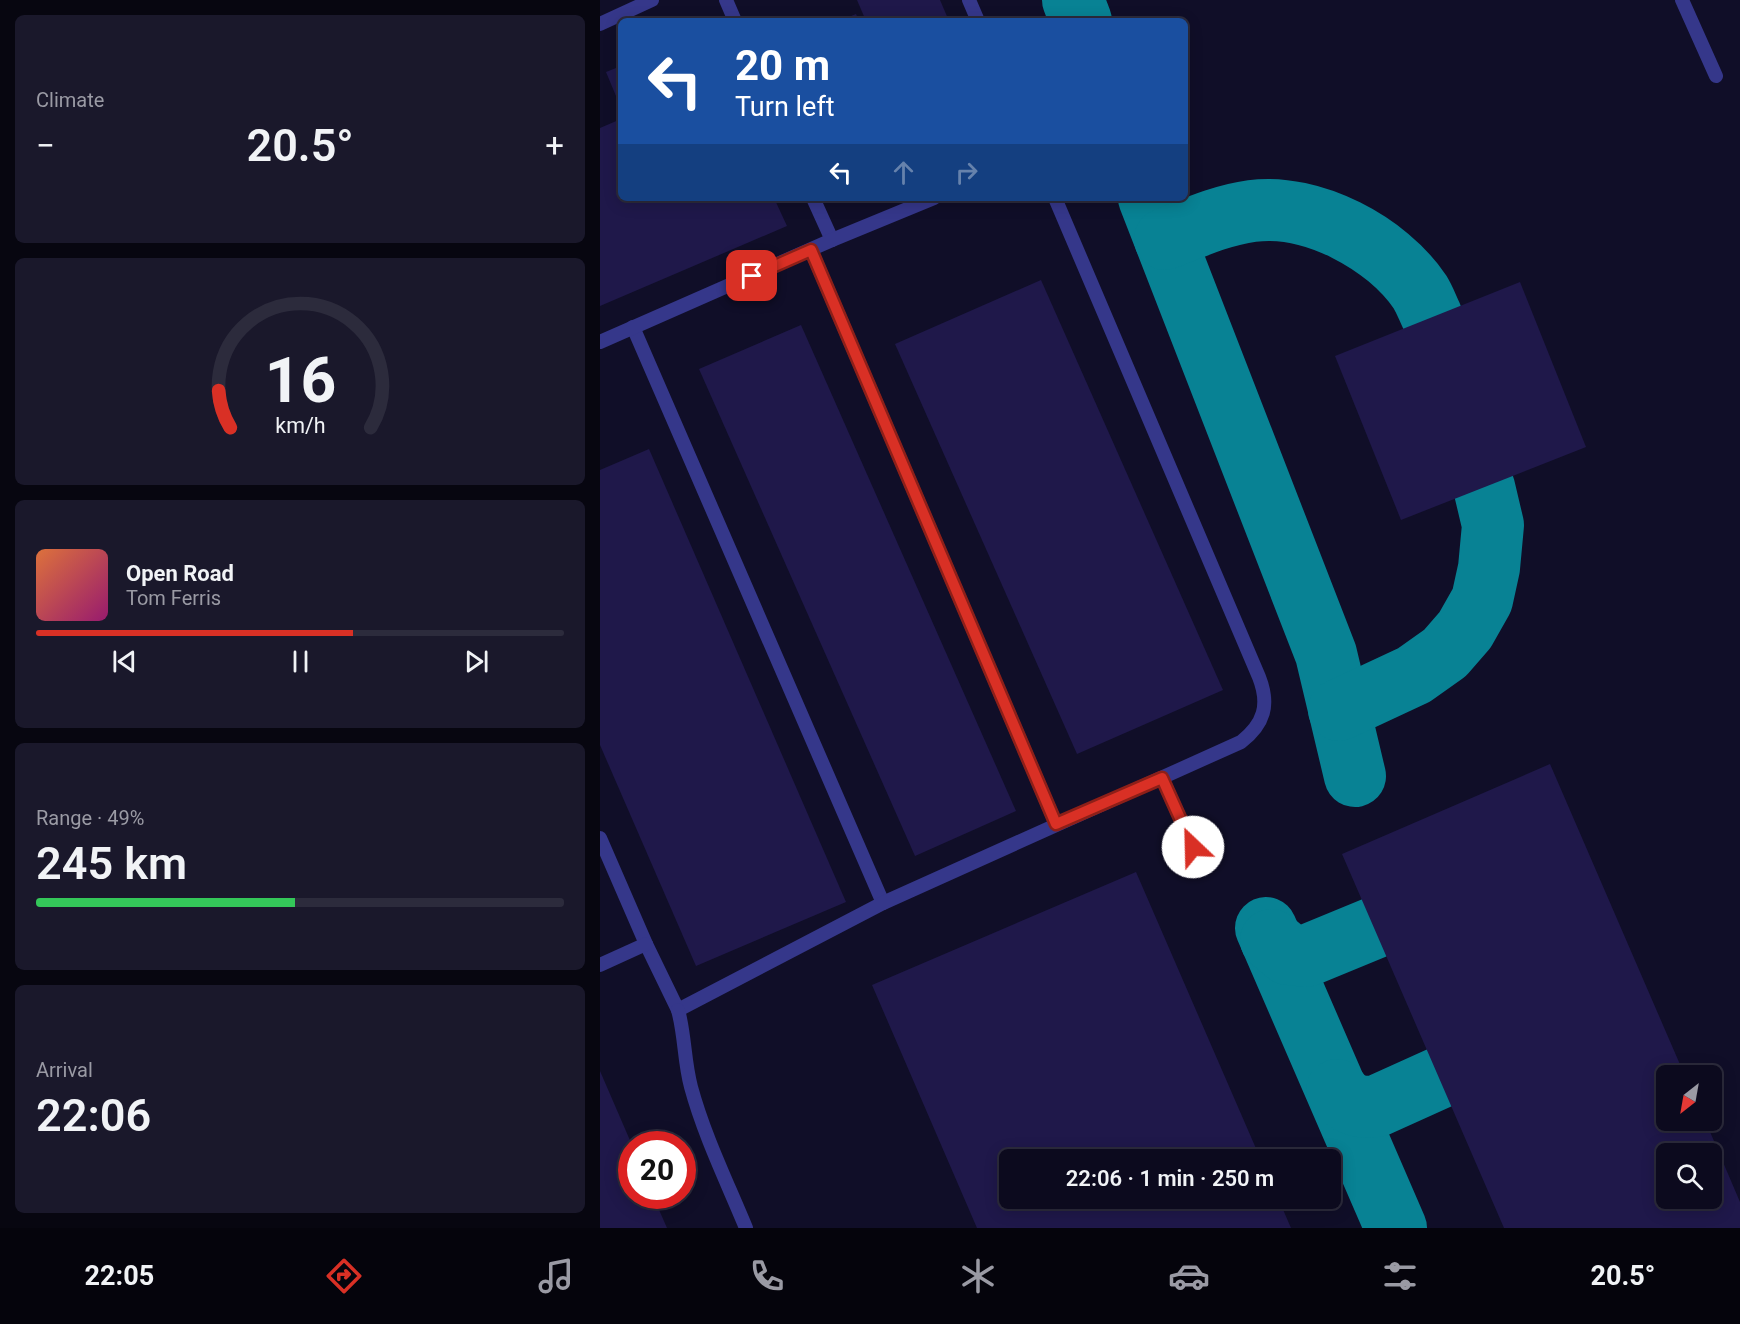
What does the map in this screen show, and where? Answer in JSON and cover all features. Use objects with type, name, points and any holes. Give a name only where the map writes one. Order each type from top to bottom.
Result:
[{"type":"lane","points":[[600,24],[652,0]]},
{"type":"lane","points":[[726,0],[734,18]]},
{"type":"lane","points":[[969,0],[977,18]]},
{"type":"lane","points":[[1682,0],[1716,76]]},
{"type":"lane","points":[[814,201],[832,240]]},
{"type":"lane","points":[[600,342],[927,201]]},
{"type":"lane","points":[[678,1010],[883,903],[1241,742],[1253,733],[1260,723],[1265,702],[1263,688],[1056,201]]},
{"type":"lane","points":[[811,250],[1056,824]]},
{"type":"lane","points":[[633,327],[883,903]]},
{"type":"lane","points":[[1162,778],[1193,847]]},
{"type":"lane","points":[[600,838],[646,944],[678,1010],[684,1031],[686,1064],[691,1088],[705,1129],[746,1228]]},
{"type":"lane","points":[[600,965],[646,944]]},
{"type":"building","points":[[857,0],[940,0],[948,18],[865,18]]},
{"type":"building","points":[[856,14],[858,18],[846,18]]},
{"type":"building","points":[[618,67],[618,101],[606,72]]},
{"type":"building","points":[[618,120],[618,201],[775,201],[787,226],[600,306],[600,128]]},
{"type":"building","points":[[1041,280],[1223,690],[1077,754],[895,344]]},
{"type":"building","points":[[1520,282],[1586,447],[1401,520],[1335,356]]},
{"type":"building","points":[[801,325],[1016,811],[915,856],[699,369]]},
{"type":"building","points":[[649,449],[846,902],[696,966],[600,745],[600,470]]},
{"type":"building","points":[[1550,764],[1680,1065],[1656,1065],[1656,1131],[1710,1131],[1715,1143],[1656,1143],[1656,1209],[1722,1209],[1722,1160],[1740,1202],[1740,1228],[1504,1228],[1342,854]]},
{"type":"building","points":[[1136,872],[1256,1149],[999,1149],[999,1209],[1283,1209],[1291,1228],[977,1228],[872,985]]},
{"type":"building","points":[[600,1071],[626,1131],[618,1131],[618,1209],[659,1209],[667,1228],[600,1228]]},
{"type":"taxiway","points":[[1073,0],[1080,18]]},
{"type":"taxiway","points":[[1150,201],[1326,654],[1355,776]]},
{"type":"taxiway","points":[[1165,239],[1197,226],[1252,211],[1275,210],[1299,213],[1323,220],[1368,243],[1406,274],[1420,292],[1432,317]]},
{"type":"taxiway","points":[[1339,710],[1414,675],[1445,653],[1465,630],[1482,600],[1489,568],[1493,525],[1484,487]]},
{"type":"taxiway","points":[[1266,928],[1396,1228]]},
{"type":"taxiway","points":[[1271,940],[1288,954],[1306,956],[1374,928]]},
{"type":"taxiway","points":[[1337,1090],[1349,1102],[1371,1107],[1439,1078]]},
{"type":"route","points":[[752,276],[811,250],[1056,824],[1162,778],[1193,847]]}]
